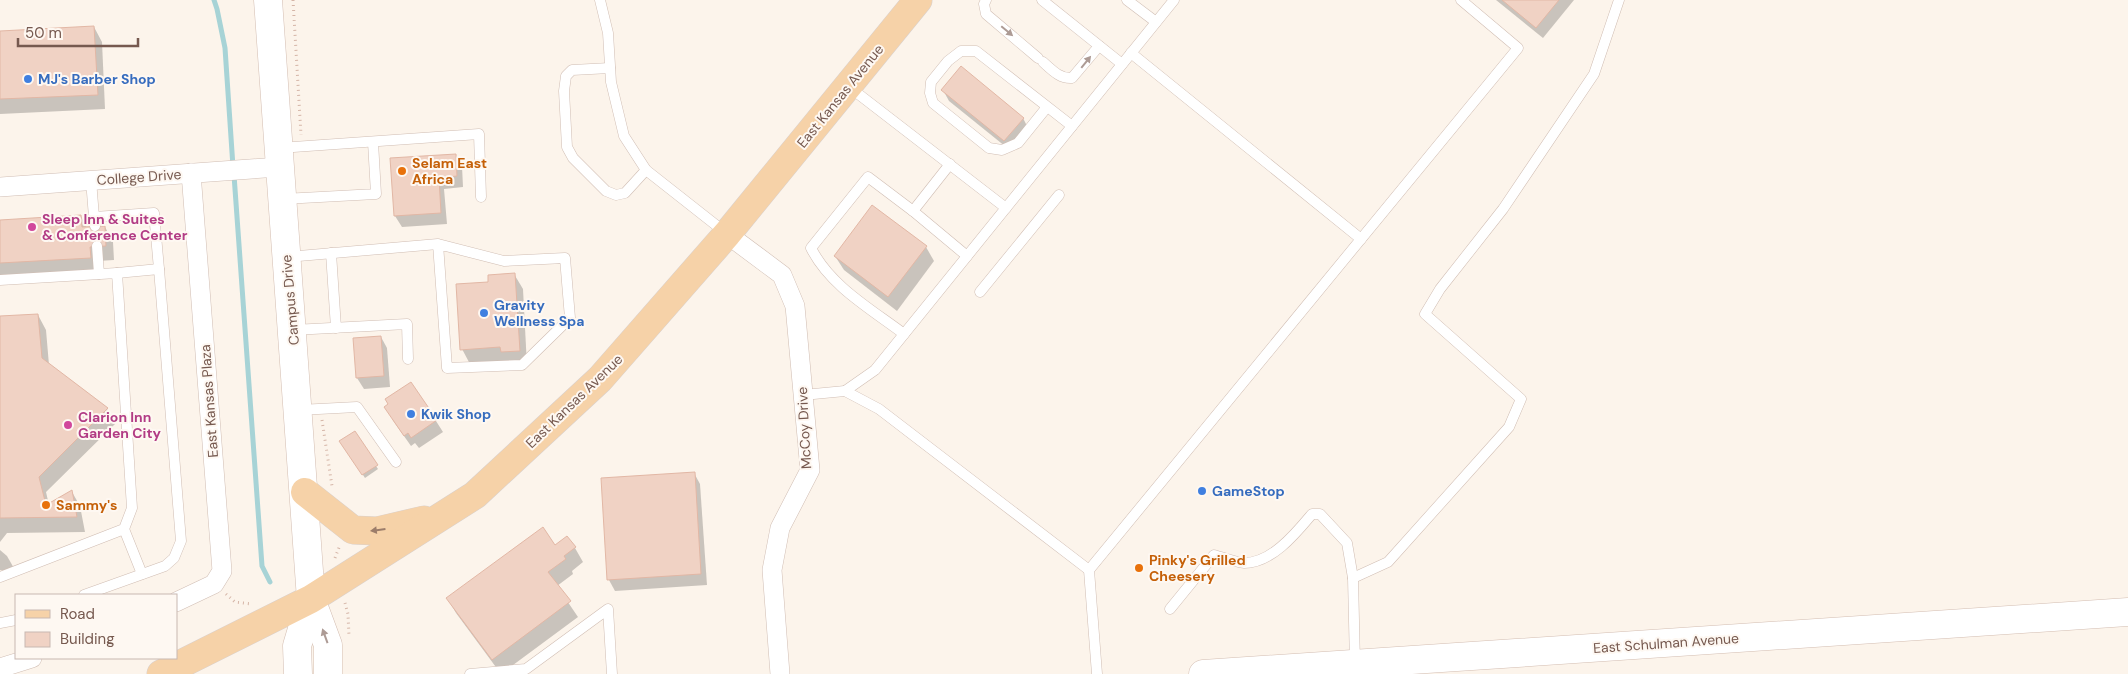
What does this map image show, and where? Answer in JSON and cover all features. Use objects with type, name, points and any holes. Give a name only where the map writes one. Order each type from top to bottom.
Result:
[{"type":"main road","name":"East Kansas Avenue","points":[[161,674],[312,599],[475,495],[600,379],[727,234],[918,0]]},
{"type":"main road","points":[[305,492],[353,530],[377,532],[443,516]]},
{"type":"street","name":"Campus Drive","points":[[268,0],[271,161],[282,199],[312,599],[328,645],[328,674]]},
{"type":"street","name":"College Drive","points":[[0,187],[218,171],[271,161]]},
{"type":"street","name":"East Kansas Plaza","points":[[191,173],[222,571],[214,584]]},
{"type":"street","name":"McCoy Drive","points":[[727,234],[782,275],[795,306],[810,470],[780,528],[772,570],[780,674]]},
{"type":"street","points":[[178,601],[214,584]]},
{"type":"street","name":"Campus Drive","points":[[298,674],[297,646],[312,599]]},
{"type":"street","name":"East Schulman Avenue","points":[[1203,674],[2128,612]]},
{"type":"street","points":[[0,668],[29,659]]},
{"type":"lane","points":[[600,0],[608,33],[611,82],[624,136],[646,170],[727,234]]},
{"type":"lane","points":[[986,0],[984,4],[986,14],[1058,75],[1065,78],[1072,78],[1099,46]]},
{"type":"lane","points":[[1042,0],[1122,64]]},
{"type":"lane","points":[[1127,0],[1156,22]]},
{"type":"lane","points":[[803,395],[845,390],[875,370],[1174,0]]},
{"type":"lane","points":[[1097,674],[1089,570],[1518,48],[1461,0]]},
{"type":"lane","points":[[1353,578],[1388,562],[1509,427],[1521,399],[1425,314],[1440,289],[1503,209],[1594,74],[1619,0]]},
{"type":"lane","points":[[1047,107],[1018,143],[1002,150],[989,148],[934,103],[930,94],[931,82],[948,61],[960,51],[976,51],[1072,126]]},
{"type":"lane","points":[[1131,53],[1361,239]]},
{"type":"lane","points":[[610,68],[572,70],[566,76],[564,91],[567,147],[573,158],[606,191],[616,195],[624,193],[646,170]]},
{"type":"lane","points":[[848,86],[1006,208]]},
{"type":"lane","points":[[271,161],[373,142],[479,134],[482,197]]},
{"type":"lane","points":[[282,199],[376,194],[373,142]]},
{"type":"lane","points":[[913,211],[950,164]]},
{"type":"lane","points":[[904,334],[842,287],[818,262],[811,248],[868,177],[967,256]]},
{"type":"lane","points":[[87,594],[165,566],[174,558],[181,541],[154,213],[95,222],[91,180]]},
{"type":"lane","points":[[980,292],[1059,194]]},
{"type":"lane","points":[[286,257],[438,244],[504,261],[565,258],[570,318],[522,364],[446,368],[438,244]]},
{"type":"lane","points":[[97,246],[99,274]]},
{"type":"lane","points":[[331,253],[336,328]]},
{"type":"lane","points":[[0,280],[159,269]]},
{"type":"lane","points":[[118,273],[132,508],[124,529],[142,574]]},
{"type":"lane","points":[[292,330],[407,324],[408,359]]},
{"type":"lane","points":[[845,390],[879,409],[1089,570]]},
{"type":"lane","points":[[298,410],[357,407],[396,462]]},
{"type":"lane","points":[[1170,609],[1214,555],[1231,558],[1243,563],[1255,561],[1277,550],[1293,536],[1312,514],[1320,514],[1347,544],[1353,578],[1355,664]]},
{"type":"lane","points":[[0,577],[124,529]]},
{"type":"lane","points":[[470,674],[526,669],[608,609],[612,674]]},
{"type":"lane","points":[[0,623],[15,620]]},
{"type":"path","points":[[214,584],[235,602],[254,604],[264,624]]},
{"type":"building","points":[[1502,0],[1559,0],[1536,28]]},
{"type":"building","points":[[94,26],[98,95],[0,99],[0,31]]},
{"type":"building","points":[[961,66],[1024,118],[1004,141],[941,90]]},
{"type":"building","points":[[456,154],[457,176],[439,178],[441,213],[394,216],[390,158]]},
{"type":"building","points":[[872,205],[927,246],[888,297],[834,256]]},
{"type":"building","points":[[81,215],[82,227],[105,226],[106,246],[90,247],[91,258],[0,263],[0,220]]},
{"type":"building","points":[[515,273],[520,351],[501,352],[500,347],[460,350],[456,284],[488,282],[488,275]]},
{"type":"building","points":[[38,314],[42,358],[108,408],[39,477],[46,505],[72,490],[77,517],[0,518],[0,316]]},
{"type":"building","points":[[381,336],[384,376],[356,378],[353,338]]},
{"type":"building","name":"Kwik Shop","points":[[411,382],[437,420],[411,438],[408,433],[404,436],[384,407],[388,404],[385,399]]},
{"type":"building","points":[[355,431],[378,465],[362,475],[339,441]]},
{"type":"building","points":[[695,472],[701,574],[607,580],[601,478]]},
{"type":"building","points":[[543,527],[555,545],[567,536],[576,547],[564,556],[566,559],[548,572],[571,601],[492,660],[446,598]]},
{"type":"waterway","points":[[214,0],[225,48],[233,167]]},
{"type":"waterway","points":[[234,175],[262,566],[270,582]]},
{"type":"place","name":"MJ's Barber Shop","points":[[28,79]]},
{"type":"place","name":"Selam East Africa","points":[[402,171]]},
{"type":"place","name":"Sleep Inn & Suites & Conference Center","points":[[32,227]]},
{"type":"place","name":"Gravity Wellness Spa","points":[[484,313]]},
{"type":"place","name":"Kwik Shop","points":[[411,414]]},
{"type":"place","name":"Clarion Inn Garden City","points":[[68,425]]},
{"type":"place","name":"GameStop","points":[[1202,491]]},
{"type":"place","name":"Sammy's","points":[[46,505]]},
{"type":"place","name":"Pinky's Grilled Cheesery","points":[[1139,568]]}]
